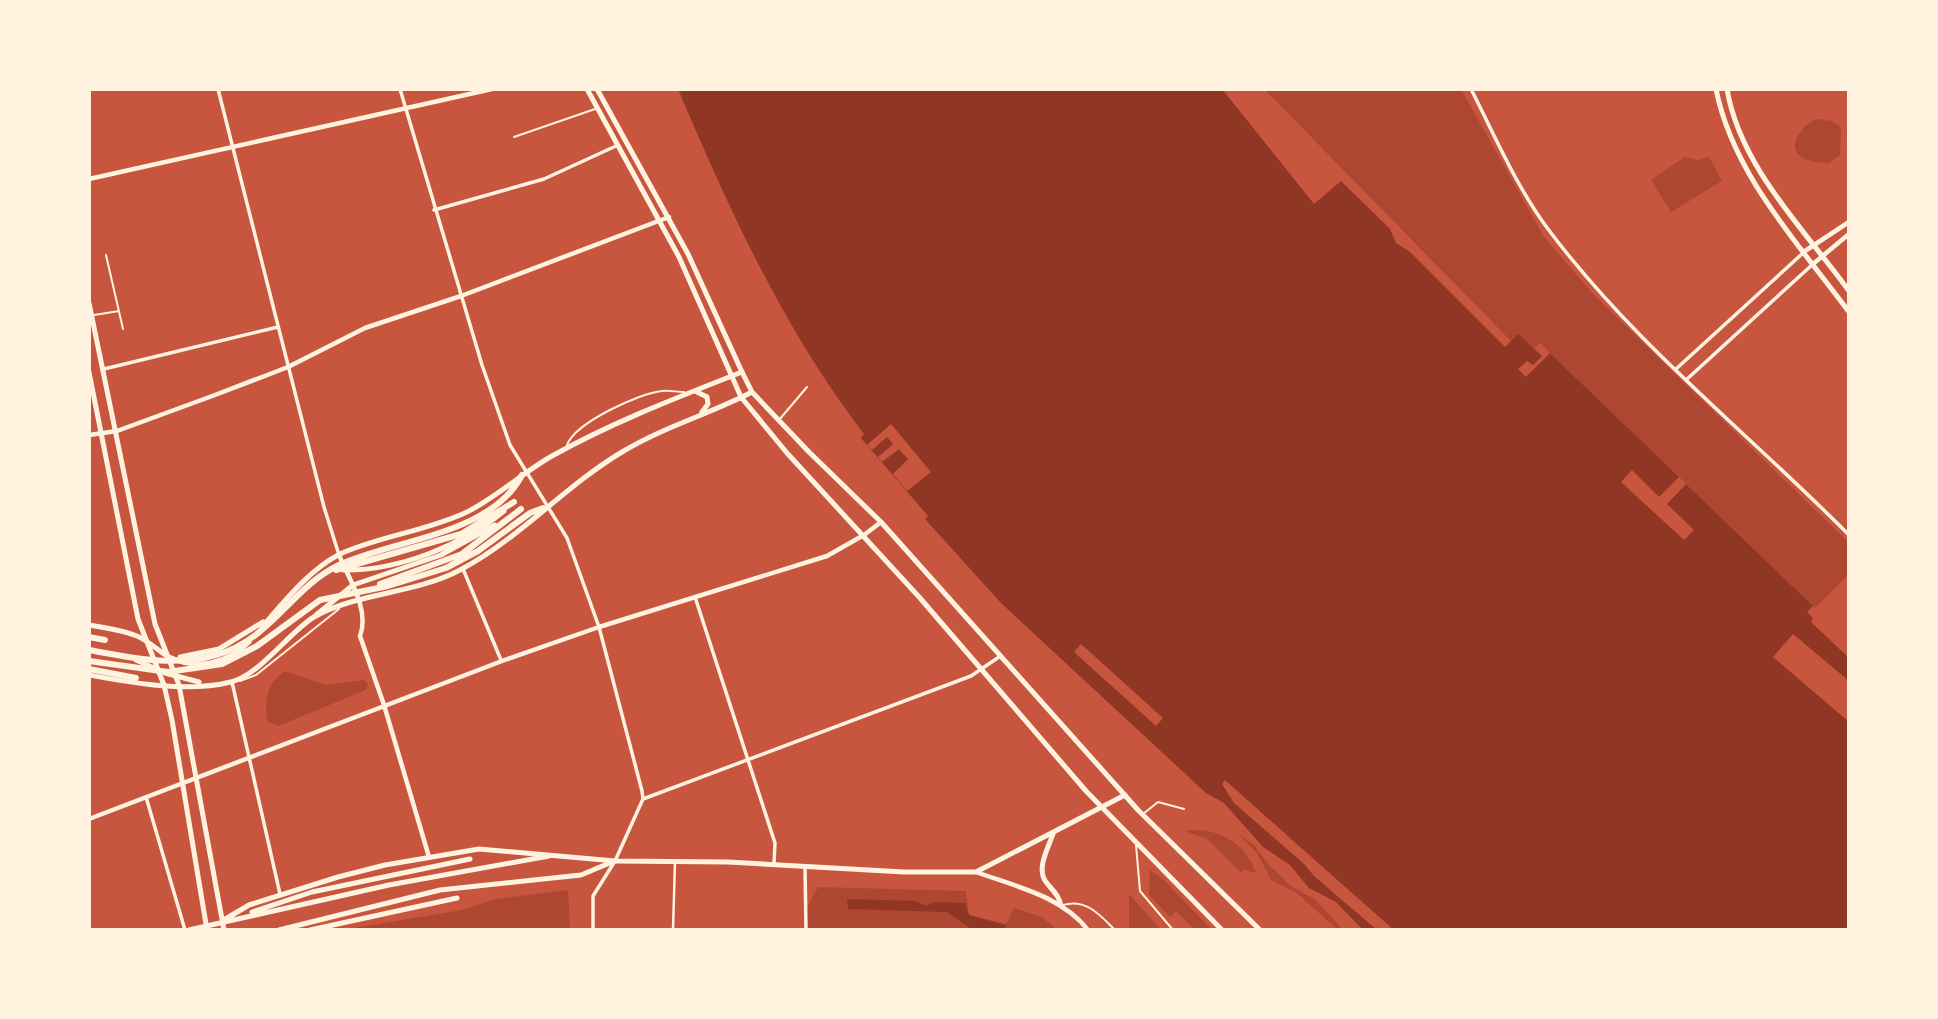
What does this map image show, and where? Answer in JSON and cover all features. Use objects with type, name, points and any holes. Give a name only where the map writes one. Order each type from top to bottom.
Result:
[{"type":"highway","points":[[89,649],[160,662],[219,655],[261,632],[318,579],[338,565],[458,525],[502,500],[515,489],[524,474]]},
{"type":"highway","points":[[318,579],[338,569],[461,534],[517,500]]},
{"type":"highway","points":[[89,661],[168,672],[206,668],[247,653],[310,605],[331,596],[365,590],[463,557],[530,513],[546,506]]},
{"type":"highway","points":[[463,557],[524,507]]},
{"type":"highway","points":[[89,637],[105,640]]},
{"type":"highway","points":[[89,669],[136,678]]},
{"type":"main road","points":[[587,89],[688,275],[741,397],[1102,808],[1222,930]]},
{"type":"main road","points":[[597,89],[668,217],[752,392],[881,522],[1143,815],[1261,930]]},
{"type":"main road","points":[[1716,89],[1726,126],[1744,166],[1849,312]]},
{"type":"main road","points":[[1727,89],[1737,122],[1754,160],[1849,291]]},
{"type":"main road","points":[[89,303],[155,624],[178,682],[224,930]]},
{"type":"main road","points":[[89,372],[138,619],[164,685],[207,927]]},
{"type":"main road","points":[[89,625],[123,631],[146,641],[170,658],[201,664],[228,659],[310,578],[340,555],[455,517],[484,503],[564,450],[629,416],[742,372]]},
{"type":"main road","points":[[688,392],[699,391],[707,397],[707,407],[698,415]]},
{"type":"main road","points":[[314,618],[342,607],[408,590],[463,569],[488,554],[546,506],[621,452],[752,392]]},
{"type":"main road","points":[[310,578],[346,570],[368,570],[447,546],[488,523],[517,500]]},
{"type":"main road","points":[[89,675],[164,685],[178,682],[232,682],[252,670],[314,618],[332,598],[353,584],[462,546],[524,507]]},
{"type":"main road","points":[[170,658],[219,649],[271,616]]},
{"type":"main road","points":[[89,649],[131,657],[178,682]]},
{"type":"main road","points":[[222,921],[249,905],[280,894],[385,864],[479,849],[564,854],[615,861],[804,865],[904,872],[976,872],[1125,795]]},
{"type":"main road","points":[[1053,834],[1042,869],[1043,880],[1060,898],[1061,906]]},
{"type":"main road","points":[[222,921],[525,858],[564,854]]},
{"type":"main road","points":[[187,930],[207,927],[312,892],[470,859]]},
{"type":"main road","points":[[279,930],[440,890],[581,875],[615,861]]},
{"type":"main road","points":[[310,930],[457,898]]},
{"type":"street","points":[[218,89],[324,507],[359,602],[365,624],[360,636],[384,705],[429,857]]},
{"type":"street","points":[[400,89],[461,296],[510,445],[524,474],[568,538],[599,627],[643,799],[615,861],[593,896],[593,930]]},
{"type":"street","points":[[89,179],[492,89]]},
{"type":"street","points":[[1471,89],[1518,181],[1548,229],[1639,335],[1849,535]]},
{"type":"street","points":[[435,210],[544,179],[616,146]]},
{"type":"street","points":[[89,435],[117,431],[288,367],[365,328],[461,296],[668,217]]},
{"type":"street","points":[[1676,369],[1804,251],[1849,222]]},
{"type":"street","points":[[1686,380],[1822,255],[1849,234]]},
{"type":"street","points":[[104,369],[278,327]]},
{"type":"street","points":[[89,818],[198,780],[502,661],[599,627],[827,556],[864,536],[881,522]]},
{"type":"street","points":[[463,569],[502,661]]},
{"type":"street","points":[[695,597],[775,843],[775,864]]},
{"type":"street","points":[[643,799],[982,670],[999,657]]},
{"type":"street","points":[[232,682],[280,894]]},
{"type":"street","points":[[145,797],[187,930]]},
{"type":"street","points":[[673,930],[675,862]]},
{"type":"street","points":[[804,865],[806,930]]},
{"type":"street","points":[[976,872],[1061,906],[1076,916],[1088,930]]},
{"type":"lane","points":[[514,137],[596,108]]},
{"type":"lane","points":[[106,255],[123,329]]},
{"type":"lane","points":[[93,315],[119,311]]},
{"type":"lane","points":[[778,420],[807,387]]},
{"type":"lane","points":[[564,450],[578,429],[622,405],[657,391],[688,392]]},
{"type":"lane","points":[[232,682],[256,675],[342,607]]},
{"type":"lane","points":[[1143,815],[1158,802],[1184,809]]},
{"type":"lane","points":[[1135,840],[1140,891],[1173,930]]},
{"type":"lane","points":[[1061,906],[1079,903],[1095,911],[1115,930]]},
{"type":"shaded area","points":[[678,89],[1222,89],[1314,204],[1341,181],[1390,229],[1396,243],[1410,252],[1505,347],[1518,334],[1542,356],[1533,365],[1527,361],[1518,369],[1526,377],[1550,353],[1679,477],[1659,497],[1632,470],[1621,482],[1684,540],[1694,530],[1667,504],[1686,484],[1813,606],[1807,612],[1813,618],[1811,622],[1849,658],[1849,930],[1363,930],[1336,902],[1309,888],[1290,865],[1263,847],[1224,803],[1206,793],[1001,603],[925,519],[928,516],[861,438],[864,434],[808,353],[783,311],[717,179]]},
{"type":"shaded area","points":[[1264,89],[1461,89],[1544,237],[1594,295],[1849,543],[1849,574],[1815,608],[1540,343],[1534,349],[1518,335],[1511,341]]},
{"type":"shaded area","points":[[1817,119],[1832,121],[1841,127],[1840,155],[1829,163],[1806,159],[1796,151],[1799,134]]},
{"type":"shaded area","points":[[1685,157],[1698,160],[1709,157],[1722,181],[1671,212],[1651,180]]},
{"type":"shaded area","points":[[285,671],[325,685],[364,680],[368,684],[366,690],[278,726],[267,721],[266,706],[274,681]]},
{"type":"shaded area","points":[[1204,830],[1232,841],[1247,855],[1256,873],[1244,870],[1241,873],[1207,839],[1185,831]]},
{"type":"shaded area","points":[[1239,835],[1253,844],[1269,865],[1291,886],[1316,900],[1343,930],[1338,930],[1298,894],[1271,880],[1257,853]]},
{"type":"shaded area","points":[[1150,870],[1164,880],[1212,930],[1195,930],[1176,911],[1170,917],[1149,895]]},
{"type":"shaded area","points":[[818,887],[966,891],[969,915],[1006,924],[1014,908],[1042,917],[1057,930],[806,930],[806,909]]},
{"type":"shaded area","points":[[568,890],[570,930],[342,930],[462,910],[496,899]]},
{"type":"shaded area","points":[[1129,894],[1161,930],[1129,930]]},
{"type":"shaded area","points":[[847,899],[916,901],[926,906],[934,902],[965,903],[969,915],[1006,925],[1004,930],[973,930],[947,912],[848,909]]},
{"type":"pier","points":[[891,424],[931,472],[907,491],[893,474],[908,459],[899,449],[882,462],[878,457],[893,444],[887,437],[872,450],[867,445]]},
{"type":"pier","points":[[1793,634],[1849,681],[1849,722],[1773,657]]},
{"type":"pier","points":[[1081,644],[1163,718],[1156,726],[1074,652]]},
{"type":"pier","points":[[1225,780],[1394,930],[1377,930],[1314,876],[1304,864],[1234,803],[1222,784]]}]
